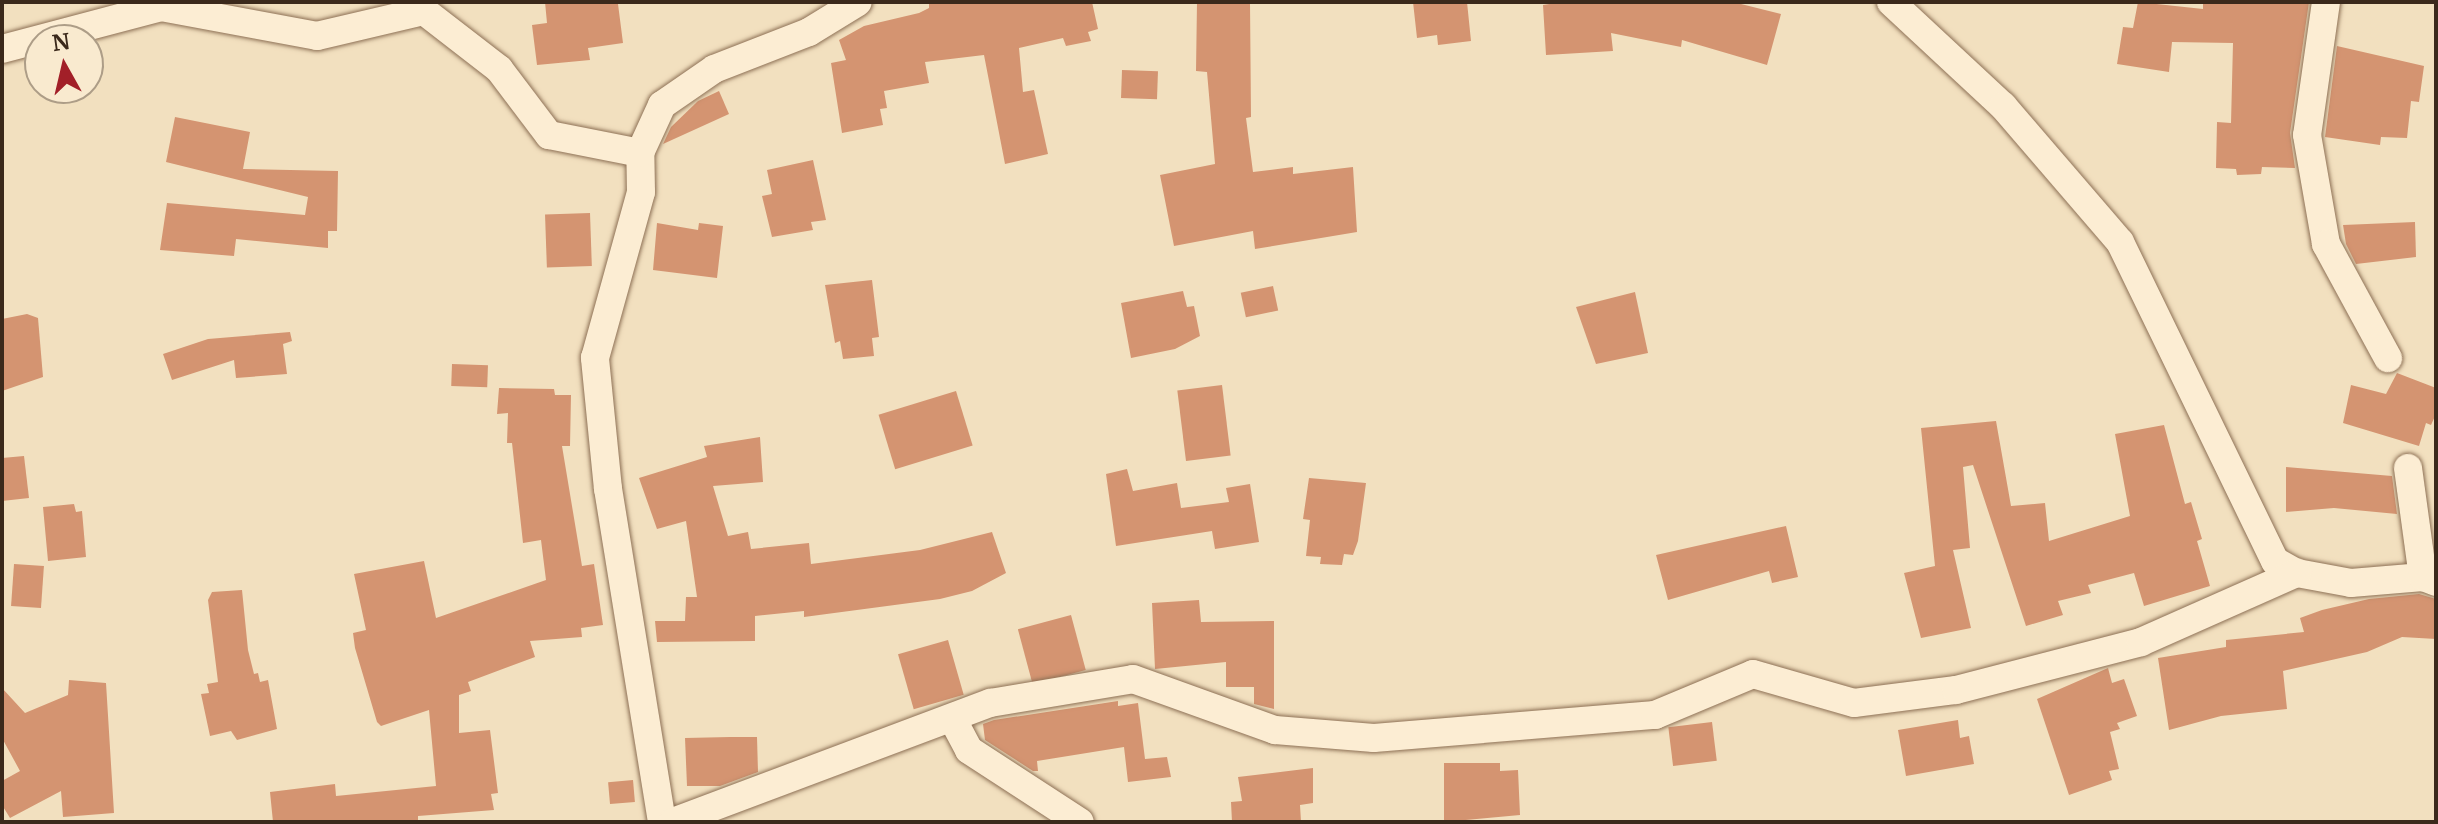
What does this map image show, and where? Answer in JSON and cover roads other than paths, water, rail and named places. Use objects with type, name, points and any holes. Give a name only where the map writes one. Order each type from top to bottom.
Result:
[{"type":"street","points":[[662,822],[608,489],[595,358],[641,192],[640,153],[662,105],[714,69],[809,32],[858,2]]},
{"type":"street","points":[[1891,2],[2003,106],[2120,242],[2275,561],[2297,573],[2351,583],[2429,580],[2408,468]]},
{"type":"street","points":[[2326,2],[2307,135],[2326,244],[2388,358]]},
{"type":"street","points":[[2,49],[161,7],[317,36],[424,11],[499,69],[549,135],[640,153]]},
{"type":"street","points":[[673,822],[990,703],[1133,679],[1275,730],[1374,738],[1655,715],[1753,674],[1854,703],[1956,690],[2141,642],[2297,573]]},
{"type":"street","points":[[952,718],[969,750],[1080,822]]}]
